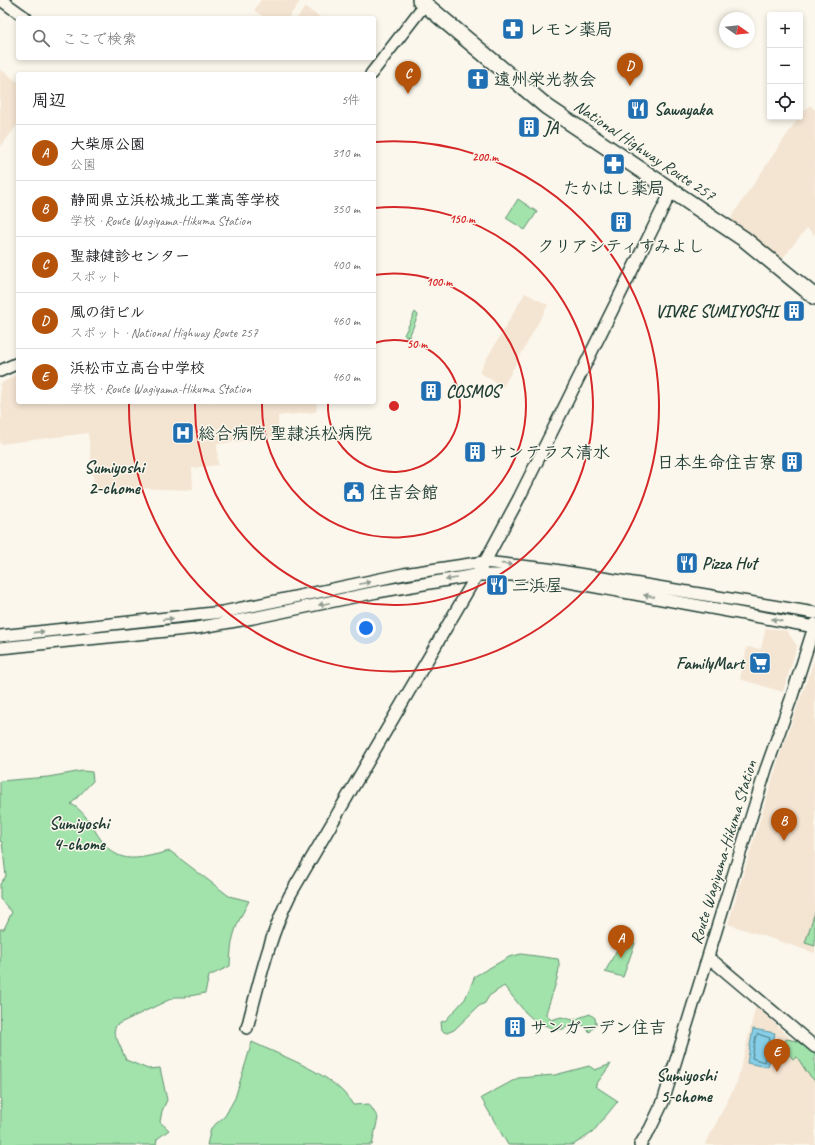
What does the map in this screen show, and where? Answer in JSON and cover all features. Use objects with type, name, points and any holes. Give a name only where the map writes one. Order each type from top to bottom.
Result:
[{"type":"highway","name":"National Highway Route 257","points":[[422,2],[547,107],[744,239],[815,297]]},
{"type":"street","points":[[1,0],[23,16]]},
{"type":"street","points":[[372,72],[422,2]]},
{"type":"street","points":[[247,1028],[281,912],[484,562],[519,498],[668,198],[670,188]]},
{"type":"street","points":[[0,371],[16,364]]},
{"type":"street","points":[[0,636],[223,612],[404,574],[484,562],[548,569],[815,613]]},
{"type":"street","points":[[0,648],[196,628],[253,618],[377,592],[476,575],[531,575],[815,626]]},
{"type":"street","name":"Route Wagiyama-Hikuma Station","points":[[815,626],[766,769],[708,959],[713,961],[741,984],[815,1047]]},
{"type":"street","points":[[640,1145],[650,1129],[663,1102],[708,959]]},
{"type":"shaded area","points":[[261,0],[301,0],[289,16],[262,16],[254,10]]},
{"type":"shaded area","points":[[305,7],[318,16],[298,16]]},
{"type":"shaded area","points":[[0,69],[16,81],[16,127],[0,148]]},
{"type":"shaded area","points":[[810,105],[815,110],[815,235],[807,228],[782,259],[732,220],[732,216],[797,120],[803,120],[803,113]]},
{"type":"shaded area","points":[[525,293],[548,305],[503,387],[479,372]]},
{"type":"shaded area","name":"総合病院 聖隷浜松病院","points":[[16,375],[16,404],[317,404],[316,412],[278,416],[279,435],[268,438],[217,444],[218,465],[192,468],[193,490],[136,488],[95,492],[88,433],[0,444],[0,418],[2,418],[0,384]]},
{"type":"shaded area","points":[[766,628],[787,631],[797,646],[783,692],[740,679],[747,647],[761,649]]},
{"type":"shaded area","points":[[815,658],[815,953],[728,924],[779,758]]},
{"type":"shaded area","points":[[756,1006],[815,1061],[815,1145],[705,1145],[737,1082]]},
{"type":"green space","points":[[518,199],[537,212],[525,230],[506,218]]},
{"type":"green space","points":[[415,312],[418,315],[409,337],[404,335]]},
{"type":"green space","points":[[83,771],[92,772],[93,781],[71,804],[78,808],[90,822],[102,841],[110,850],[126,858],[146,857],[170,851],[229,896],[249,901],[240,918],[235,932],[231,947],[230,966],[209,976],[205,993],[185,997],[175,997],[116,1025],[114,1032],[126,1060],[148,1069],[160,1068],[167,1100],[162,1111],[160,1122],[169,1130],[157,1139],[156,1145],[1,1145],[0,929],[4,929],[12,912],[0,899],[0,884],[6,876],[2,842],[0,841],[0,781],[48,777]]},
{"type":"green space","points":[[815,912],[815,946],[805,943]]},
{"type":"green space","points":[[626,940],[635,943],[623,977],[605,972],[621,942]]},
{"type":"green space","points":[[521,954],[558,959],[559,970],[546,1014],[551,1020],[561,1017],[573,1020],[590,1014],[595,1018],[596,1024],[590,1032],[583,1025],[571,1025],[563,1029],[556,1030],[535,1021],[525,1012],[504,986],[489,996],[485,1003],[479,1006],[454,1030],[447,1033],[442,1031],[441,1022],[445,1021],[465,999],[475,976],[509,957]]},
{"type":"green space","points":[[786,1039],[797,1041],[815,1053],[815,1081],[808,1074],[797,1057],[793,1059],[788,1053],[789,1047],[785,1042]]},
{"type":"green space","points":[[252,1042],[293,1060],[322,1075],[345,1094],[353,1105],[369,1104],[378,1118],[372,1145],[207,1145],[211,1128],[225,1116],[235,1098]]},
{"type":"green space","points":[[611,1064],[595,1086],[618,1101],[592,1133],[573,1145],[508,1145],[481,1098],[518,1078],[555,1075],[589,1066],[595,1070]]},
{"type":"water","points":[[753,1029],[775,1033],[768,1067],[747,1063]]},
{"type":"place","name":"レモン薬局","points":[[513,29]]},
{"type":"place","name":"遠州栄光教会","points":[[478,79]]},
{"type":"place","name":"風の街ビル","points":[[630,86]]},
{"type":"place","name":"聖隷健診センター","points":[[408,94]]},
{"type":"place","name":"Sawayaka","points":[[638,109]]},
{"type":"place","name":"JA","points":[[529,127]]},
{"type":"place","name":"たかはし薬局","points":[[614,164]]},
{"type":"place","name":"クリアシティすみよし","points":[[621,222]]},
{"type":"place","name":"VIVRE SUMIYOSHI","points":[[794,311]]},
{"type":"place","name":"COSMOS","points":[[431,391]]},
{"type":"place","name":"総合病院 聖隷浜松病院","points":[[183,433]]},
{"type":"place","name":"サンテラス清水","points":[[475,452]]},
{"type":"place","name":"日本生命住吉寮","points":[[792,462]]},
{"type":"place","name":"住吉会館","points":[[354,492]]},
{"type":"place","name":"Pizza Hut","points":[[687,563]]},
{"type":"place","name":"三浜屋","points":[[497,585]]},
{"type":"place","name":"FamilyMart","points":[[760,663]]},
{"type":"place","name":"静岡県立浜松城北工業高等学校","points":[[784,841]]},
{"type":"place","name":"大柴原公園","points":[[621,958]]},
{"type":"place","name":"サンガーデン住吉","points":[[515,1027]]},
{"type":"place","name":"浜松市立高台中学校","points":[[777,1072]]},
{"type":"district","name":"Sumiyoshi 2-chome","points":[[114,477]]},
{"type":"district","name":"Sumiyoshi 4-chome","points":[[79,833]]},
{"type":"district","name":"Sumiyoshi 5-chome","points":[[686,1085]]}]
